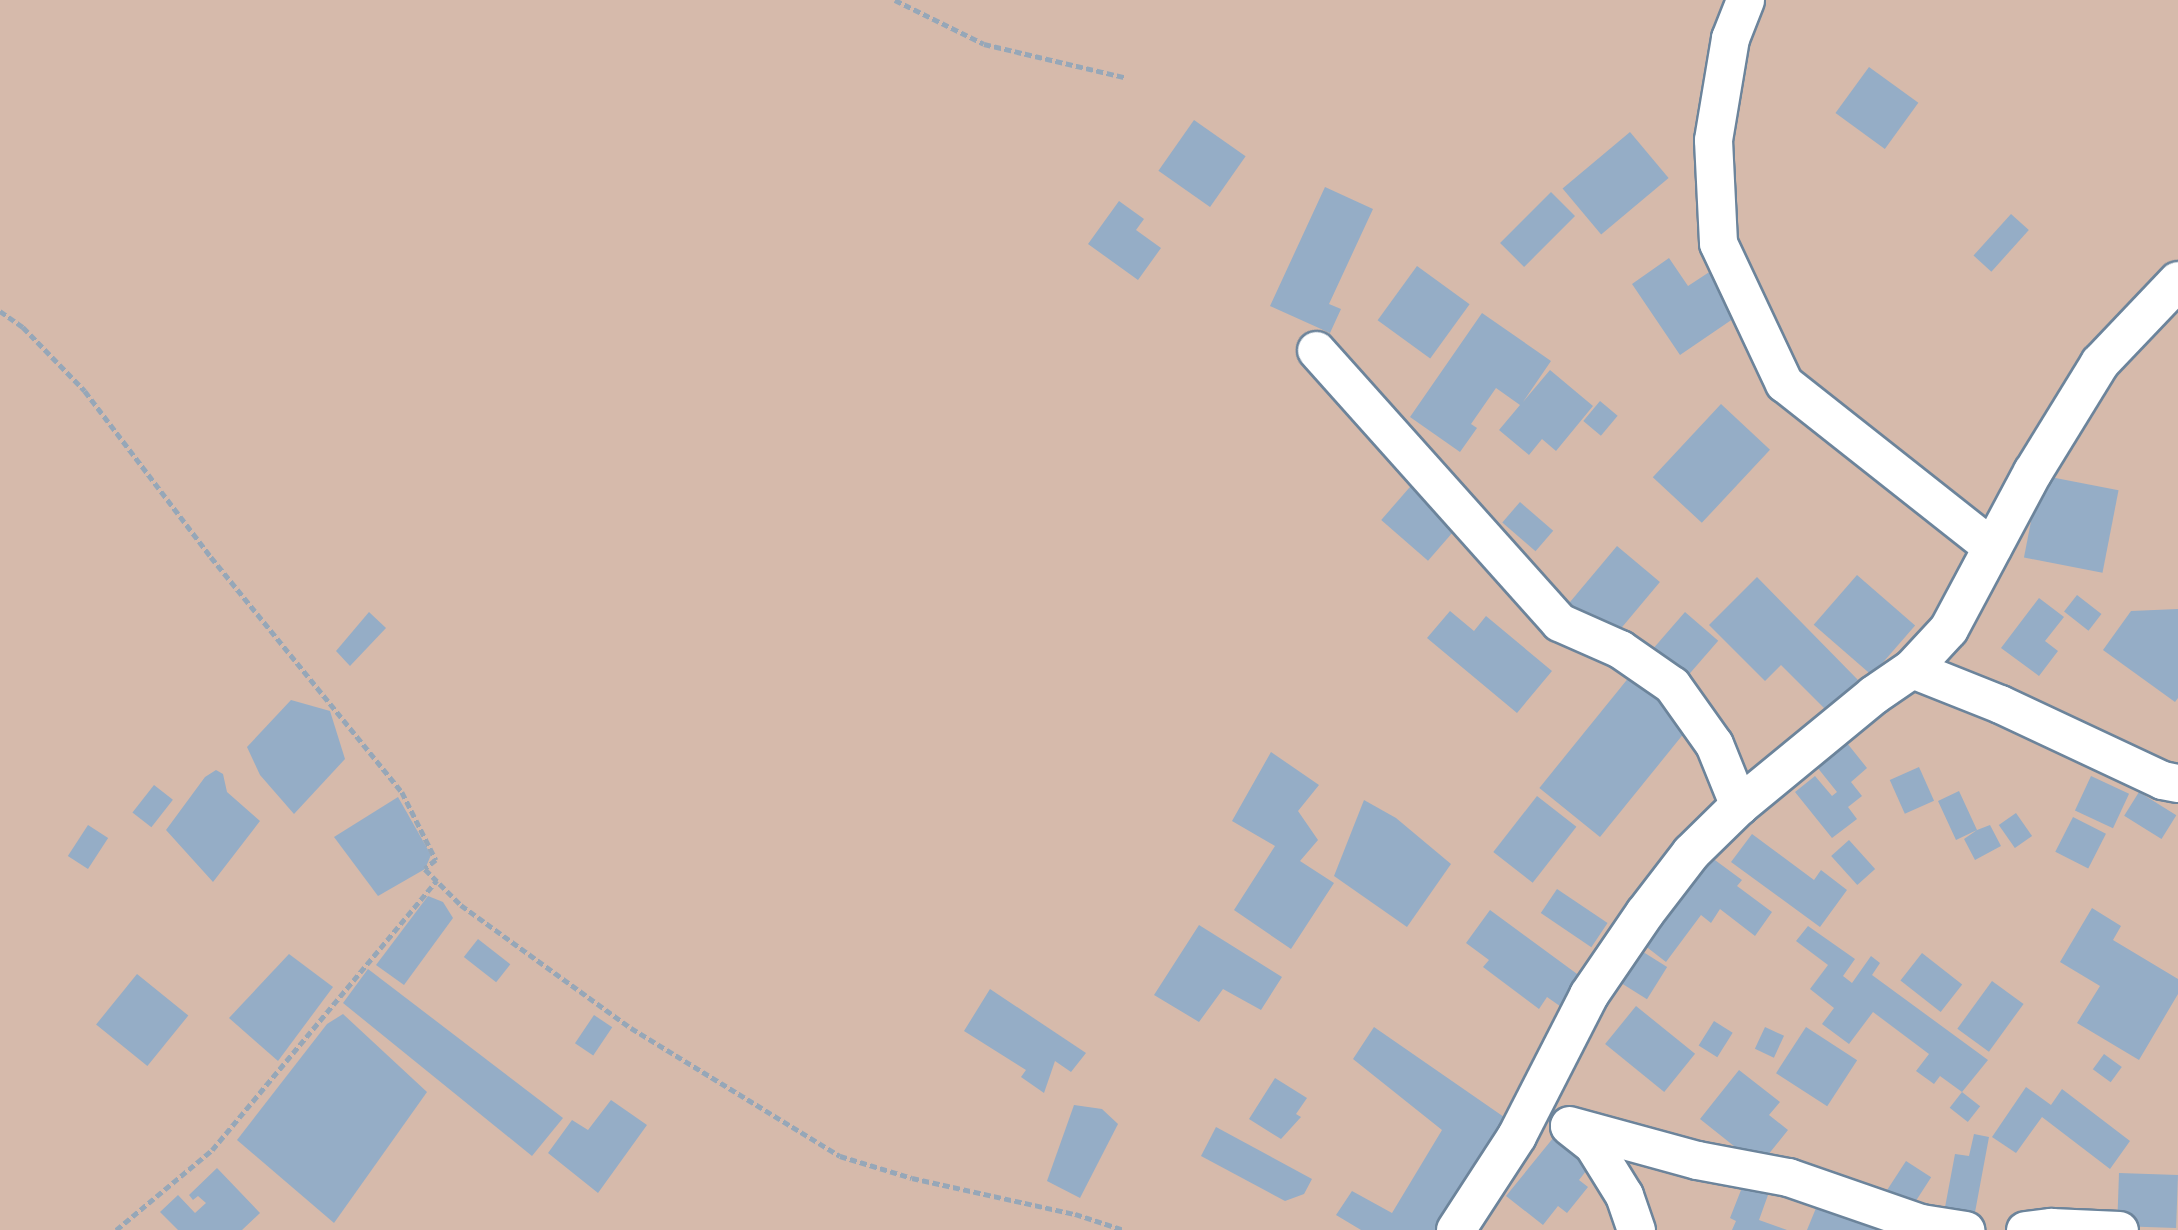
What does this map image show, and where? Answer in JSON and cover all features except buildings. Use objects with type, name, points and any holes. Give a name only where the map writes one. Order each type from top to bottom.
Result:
[{"type":"street","points":[[1745,0],[1730,38],[1713,140],[1717,243],[1752,310],[1784,383],[1992,547]]},
{"type":"street","points":[[1457,1230],[1517,1136],[1589,995],[1645,913],[1692,853],[1739,806],[1874,695],[1912,668],[1949,629],[2033,472],[2100,363],[2178,281]]},
{"type":"street","points":[[1316,350],[1559,622],[1620,649],[1672,685],[1714,744],[1739,806]]},
{"type":"street","points":[[1912,668],[2000,704],[2162,780],[2178,783]]},
{"type":"street","points":[[1535,1099],[1593,1145],[1624,1195],[1636,1230]]},
{"type":"street","points":[[1569,1125],[1697,1160],[1788,1177],[1921,1223],[1965,1230]]},
{"type":"street","points":[[2025,1230],[2051,1227],[2119,1230]]},
{"type":"path","points":[[895,0],[984,44],[1125,77]]},
{"type":"path","points":[[0,311],[23,327],[85,391],[211,557],[402,792],[436,860],[425,869],[461,905],[631,1028],[840,1156],[912,1178],[1075,1214],[1124,1230]]},
{"type":"path","points":[[116,1230],[212,1150],[437,880]]},
{"type":"shaded area","points":[[0,0],[2178,0],[2178,1230],[0,1230]]}]
